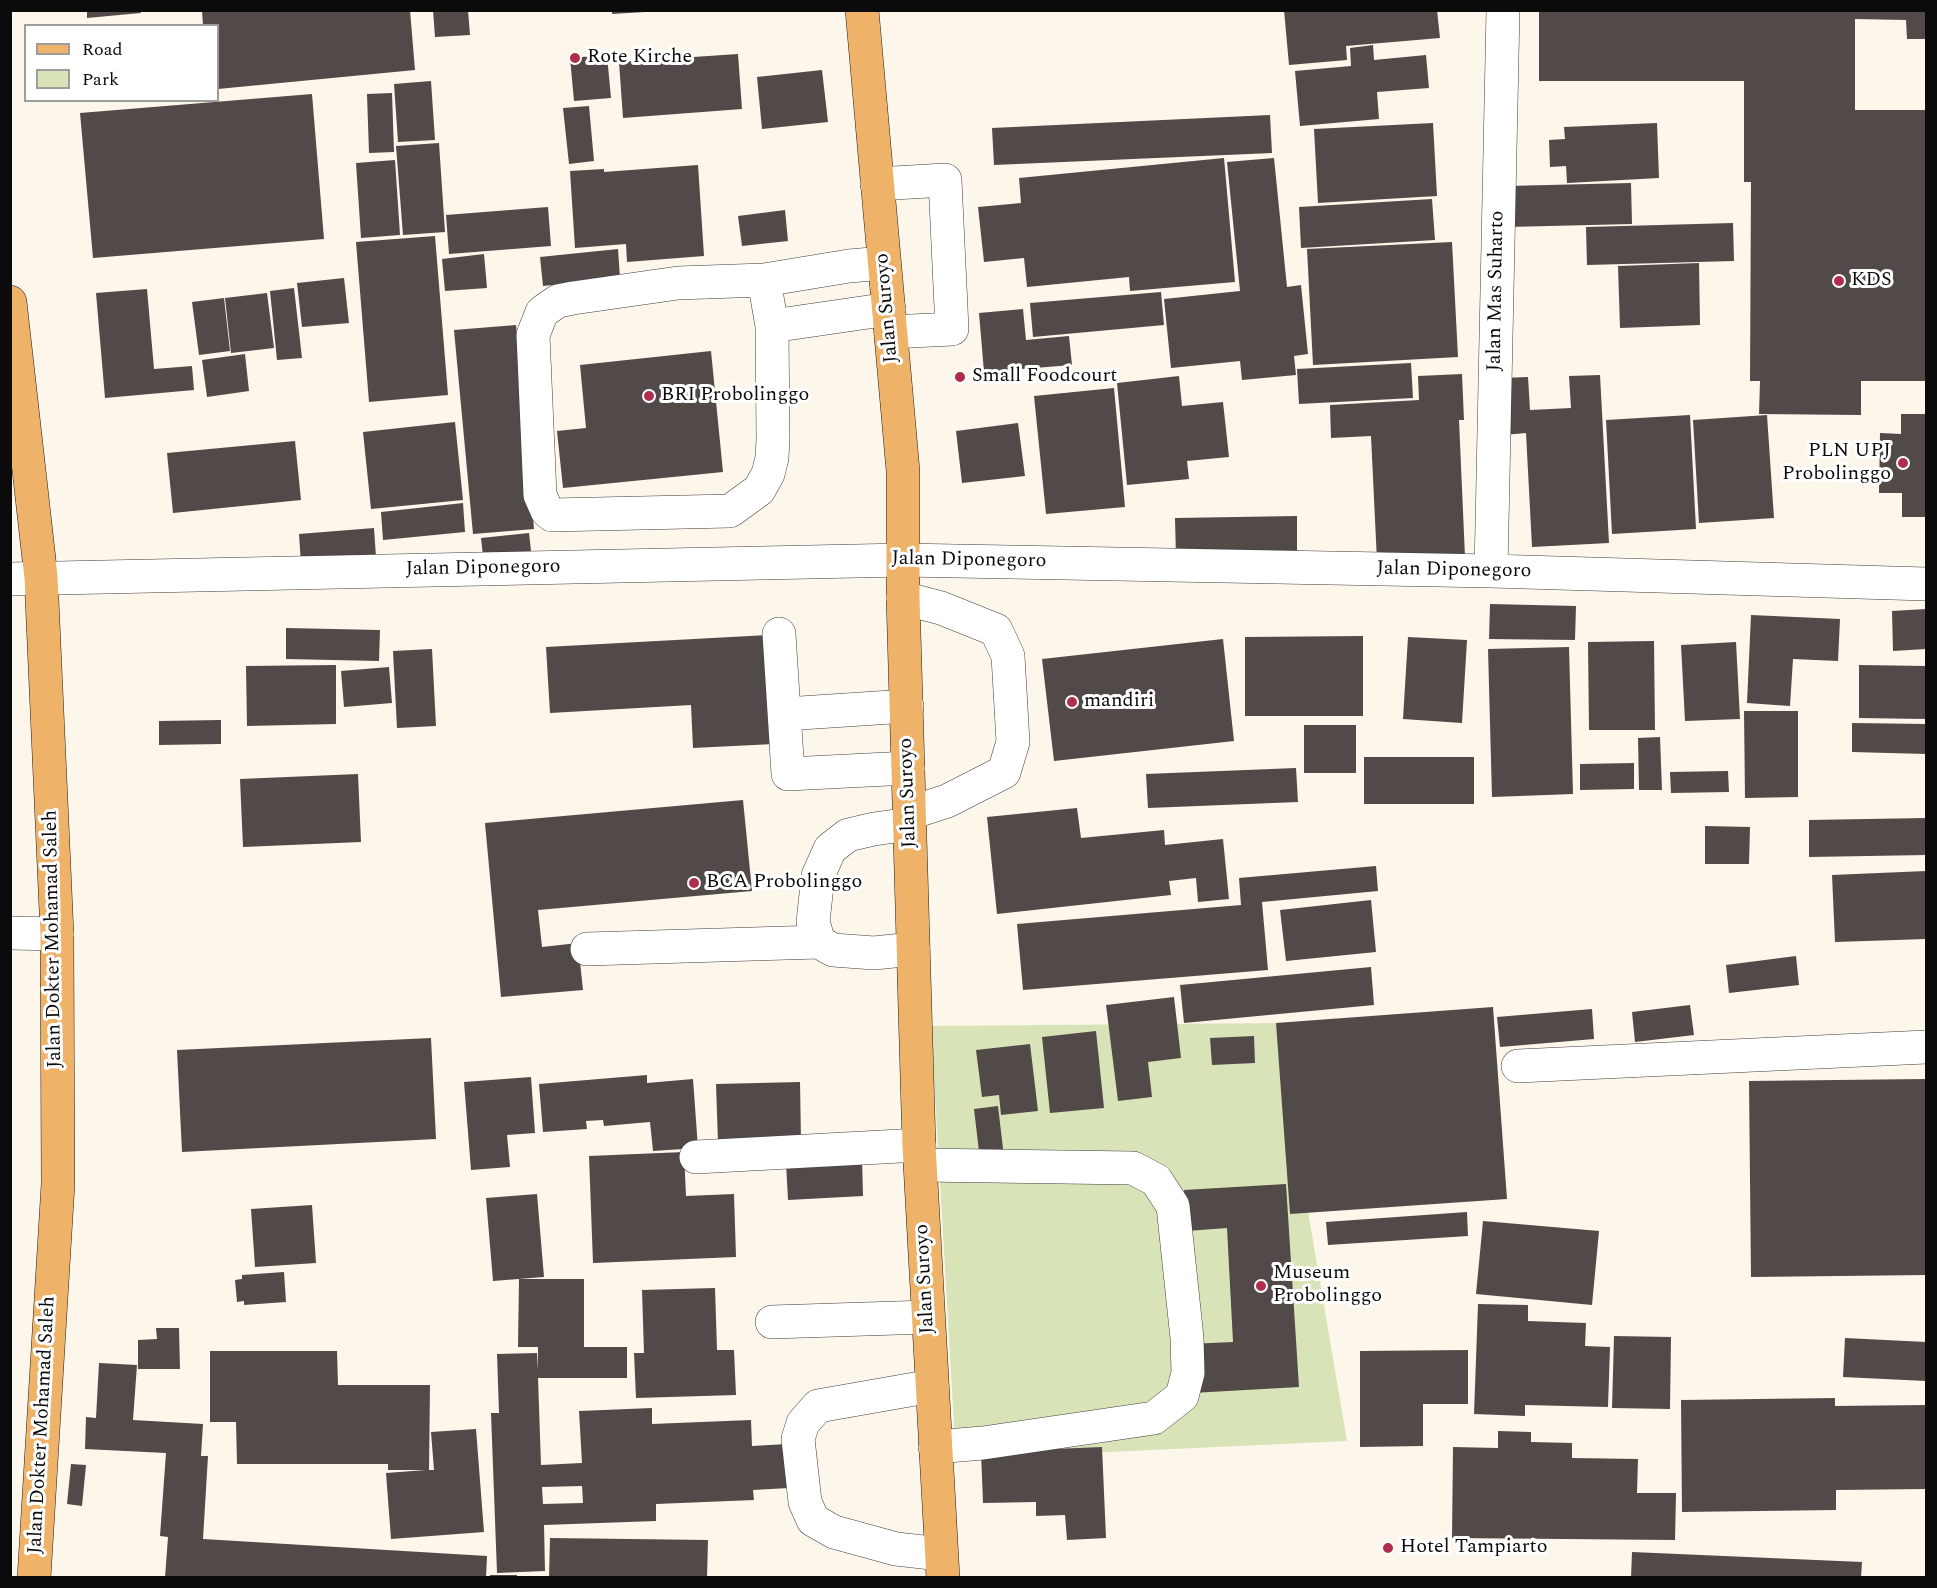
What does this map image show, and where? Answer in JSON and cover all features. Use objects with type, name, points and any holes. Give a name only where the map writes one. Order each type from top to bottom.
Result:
[{"type":"main road","name":"Jalan Suroyo","points":[[862,10],[903,471],[903,598],[920,1155],[942,1566]]},
{"type":"main road","name":"Jalan Dokter Mohamad Saleh","points":[[10,302],[26,578],[57,934],[58,1184],[34,1578]]},
{"type":"street","name":"Jalan Mas Suharto","points":[[1491,571],[1503,10]]},
{"type":"street","points":[[772,326],[890,321],[952,330],[945,180],[877,184]]},
{"type":"street","points":[[764,279],[772,326],[772,458],[768,474],[759,490],[730,511],[552,515],[547,511],[540,495],[533,335],[542,312],[558,301],[573,298],[678,283],[764,279],[884,262]]},
{"type":"street","name":"Jalan Diponegoro","points":[[26,578],[903,560],[1491,571],[1926,584]]},
{"type":"street","points":[[819,942],[813,922],[818,876],[830,849],[848,835],[910,819],[1004,772],[1013,742],[1008,656],[996,630],[941,608],[903,598]]},
{"type":"street","points":[[779,634],[788,774],[908,768]]},
{"type":"street","points":[[785,714],[907,706]]},
{"type":"street","points":[[10,933],[57,934]]},
{"type":"street","points":[[587,950],[819,942],[833,950],[874,953],[914,949]]},
{"type":"street","points":[[1518,1066],[1926,1047]]},
{"type":"street","points":[[696,1157],[920,1155],[1133,1168],[1156,1180],[1173,1206],[1187,1338],[1188,1373],[1182,1396],[1154,1418],[984,1443],[935,1447]]},
{"type":"street","points":[[772,1323],[928,1317]]},
{"type":"street","points":[[932,1386],[818,1406],[802,1423],[798,1439],[805,1502],[813,1520],[834,1532],[896,1549],[942,1566]]},
{"type":"green space","points":[[1276,1023],[1347,1441],[956,1459],[931,1026]]},
{"type":"building","points":[[87,10],[141,10],[141,13],[87,18]]},
{"type":"building","points":[[202,10],[410,10],[415,70],[219,89],[219,24],[203,24]]},
{"type":"building","points":[[433,10],[468,10],[470,35],[435,37]]},
{"type":"building","points":[[612,10],[645,10],[645,12],[612,14]]},
{"type":"building","points":[[1284,10],[1437,10],[1440,38],[1346,46],[1347,60],[1289,65]]},
{"type":"building","name":"KDS","points":[[1539,10],[1926,10],[1926,39],[1907,39],[1906,20],[1855,19],[1855,110],[1926,110],[1926,381],[1861,381],[1861,415],[1759,414],[1760,381],[1750,381],[1751,182],[1744,182],[1744,81],[1539,81]]},
{"type":"building","points":[[1373,45],[1374,60],[1426,55],[1429,88],[1377,92],[1379,119],[1300,126],[1295,71],[1351,66],[1350,48]]},
{"type":"building","points":[[738,54],[742,109],[623,118],[619,62]]},
{"type":"building","points":[[607,55],[611,98],[574,101],[570,58]]},
{"type":"building","points":[[822,70],[828,122],[762,129],[757,77]]},
{"type":"building","points":[[431,81],[435,140],[398,142],[394,84]]},
{"type":"building","points":[[392,93],[394,152],[369,153],[367,94]]},
{"type":"building","points":[[312,94],[324,239],[93,258],[80,113]]},
{"type":"building","points":[[589,106],[594,161],[569,164],[563,108]]},
{"type":"building","points":[[1270,115],[1272,153],[994,165],[992,128]]},
{"type":"building","points":[[1433,123],[1437,196],[1318,203],[1314,129]]},
{"type":"building","points":[[1657,123],[1659,178],[1567,183],[1566,166],[1550,167],[1549,140],[1565,139],[1564,127]]},
{"type":"building","points":[[439,143],[445,232],[403,235],[396,146]]},
{"type":"building","points":[[1224,158],[1235,282],[1130,291],[1129,277],[1027,287],[1024,258],[984,262],[978,207],[1021,203],[1019,178]]},
{"type":"building","points":[[1274,158],[1287,287],[1301,285],[1308,354],[1294,356],[1296,375],[1242,380],[1240,361],[1171,368],[1164,299],[1240,291],[1227,162]]},
{"type":"building","points":[[395,160],[400,235],[361,238],[356,163]]},
{"type":"building","points":[[698,165],[704,256],[627,262],[626,244],[575,248],[570,171],[604,169],[604,172]]},
{"type":"building","points":[[1631,183],[1632,224],[1508,227],[1507,186]]},
{"type":"building","points":[[1432,199],[1435,240],[1301,248],[1299,207]]},
{"type":"building","points":[[548,207],[551,246],[449,254],[446,215]]},
{"type":"building","points":[[785,210],[788,241],[742,246],[738,216]]},
{"type":"building","points":[[1733,223],[1734,261],[1587,265],[1586,227]]},
{"type":"building","points":[[435,236],[448,395],[369,402],[356,242]]},
{"type":"building","points":[[1452,242],[1458,357],[1313,365],[1307,249]]},
{"type":"building","points":[[618,249],[620,278],[543,286],[540,257]]},
{"type":"building","points":[[484,254],[487,288],[445,291],[442,259]]},
{"type":"building","points":[[1699,263],[1700,325],[1620,328],[1618,266]]},
{"type":"building","points":[[344,278],[349,323],[302,327],[297,283]]},
{"type":"building","points":[[294,288],[302,358],[277,360],[270,291]]},
{"type":"building","points":[[147,289],[154,369],[192,366],[194,390],[105,398],[96,293]]},
{"type":"building","points":[[1161,292],[1164,325],[1033,337],[1030,303]]},
{"type":"building","points":[[267,293],[274,348],[231,353],[225,298]]},
{"type":"building","points":[[224,298],[230,351],[199,355],[192,302]]},
{"type":"building","points":[[1023,309],[1026,340],[1069,336],[1072,365],[984,372],[979,313]]},
{"type":"building","points":[[516,325],[534,529],[473,534],[454,330]]},
{"type":"building","name":"BRI Probolinggo","points":[[711,351],[723,472],[563,488],[557,431],[586,428],[580,365]]},
{"type":"building","points":[[245,354],[249,391],[207,397],[202,360]]},
{"type":"building","points":[[1411,363],[1413,398],[1299,404],[1297,369]]},
{"type":"building","points":[[1462,374],[1464,420],[1459,420],[1465,557],[1377,561],[1371,436],[1331,438],[1330,405],[1419,400],[1418,376]]},
{"type":"building","points":[[1600,375],[1609,543],[1532,547],[1526,433],[1504,435],[1501,378],[1528,377],[1530,410],[1571,408],[1569,376]]},
{"type":"building","points":[[1179,376],[1182,406],[1223,402],[1229,457],[1187,461],[1189,479],[1127,485],[1117,383]]},
{"type":"building","points":[[1114,388],[1125,507],[1046,514],[1034,396]]},
{"type":"building","name":"PLN UPJ Probolinggo","points":[[1901,414],[1926,414],[1926,517],[1902,517],[1902,493],[1879,493],[1880,433],[1901,434]]},
{"type":"building","points":[[1690,415],[1696,529],[1612,534],[1606,420]]},
{"type":"building","points":[[1767,415],[1774,518],[1699,523],[1693,420]]},
{"type":"building","points":[[455,422],[463,500],[371,509],[363,432]]},
{"type":"building","points":[[1018,423],[1025,476],[962,483],[956,431]]},
{"type":"building","points":[[295,441],[301,500],[173,513],[167,453]]},
{"type":"building","points":[[463,503],[465,532],[383,540],[381,512]]},
{"type":"building","points":[[1297,516],[1297,556],[1176,558],[1175,518]]},
{"type":"building","points":[[374,528],[376,557],[301,564],[299,534]]},
{"type":"building","points":[[529,533],[531,551],[483,556],[481,538]]},
{"type":"building","points":[[1490,604],[1576,606],[1575,640],[1489,639]]},
{"type":"building","points":[[1926,609],[1926,649],[1893,651],[1892,611]]},
{"type":"building","points":[[1751,615],[1840,619],[1838,661],[1793,659],[1790,706],[1747,703]]},
{"type":"building","points":[[286,628],[380,630],[379,661],[286,659]]},
{"type":"building","points":[[768,635],[774,744],[693,748],[691,705],[550,713],[546,647]]},
{"type":"building","points":[[1363,636],[1363,716],[1245,716],[1245,637]]},
{"type":"building","points":[[1408,637],[1467,640],[1462,723],[1403,719]]},
{"type":"building","points":[[1223,639],[1234,741],[1054,761],[1042,659]]},
{"type":"building","points":[[1654,641],[1655,730],[1589,730],[1588,642]]},
{"type":"building","points":[[1736,642],[1740,719],[1685,721],[1681,645]]},
{"type":"building","points":[[1569,647],[1573,794],[1492,797],[1488,649]]},
{"type":"building","points":[[432,649],[436,726],[397,728],[393,651]]},
{"type":"building","points":[[336,665],[336,724],[247,726],[246,666]]},
{"type":"building","points":[[1859,665],[1926,666],[1926,719],[1859,718]]},
{"type":"building","points":[[389,667],[392,703],[344,707],[341,671]]},
{"type":"building","points":[[1744,711],[1798,711],[1798,797],[1745,798]]},
{"type":"building","points":[[221,720],[221,744],[159,745],[159,721]]},
{"type":"building","points":[[1852,723],[1926,724],[1926,754],[1852,752]]},
{"type":"building","points":[[1304,725],[1356,725],[1356,773],[1304,773]]},
{"type":"building","points":[[1660,737],[1662,790],[1639,790],[1638,738]]},
{"type":"building","points":[[1364,757],[1474,757],[1474,804],[1364,804]]},
{"type":"building","points":[[1634,763],[1634,789],[1580,790],[1580,764]]},
{"type":"building","points":[[1296,768],[1298,802],[1148,808],[1146,774]]},
{"type":"building","points":[[1728,771],[1729,792],[1671,793],[1670,772]]},
{"type":"building","points":[[358,774],[361,842],[243,847],[240,779]]},
{"type":"building","points":[[743,800],[752,891],[538,910],[542,947],[578,943],[583,990],[501,997],[485,823]]},
{"type":"building","points":[[1077,808],[1081,838],[1164,830],[1165,845],[1223,839],[1229,899],[1198,902],[1196,878],[1169,881],[1171,895],[997,914],[987,817]]},
{"type":"building","points":[[1926,818],[1926,855],[1809,857],[1809,820]]},
{"type":"building","points":[[1705,826],[1750,827],[1749,864],[1705,864]]},
{"type":"building","points":[[1376,866],[1378,891],[1262,902],[1268,970],[1023,990],[1017,924],[1241,905],[1239,878]]},
{"type":"building","points":[[1926,871],[1926,939],[1835,942],[1832,875]]},
{"type":"building","points":[[1371,900],[1376,952],[1286,961],[1280,910]]},
{"type":"building","points":[[1796,956],[1799,985],[1729,993],[1726,965]]},
{"type":"building","points":[[1371,967],[1374,1005],[1184,1023],[1180,985]]},
{"type":"building","points":[[1174,997],[1181,1058],[1148,1062],[1152,1097],[1118,1101],[1106,1005]]},
{"type":"building","points":[[1690,1005],[1694,1035],[1635,1042],[1632,1012]]},
{"type":"building","points":[[1493,1007],[1507,1199],[1290,1214],[1276,1023]]},
{"type":"building","points":[[1592,1009],[1594,1039],[1500,1047],[1497,1017]]},
{"type":"building","points":[[1096,1031],[1104,1108],[1050,1113],[1042,1037]]},
{"type":"building","points":[[1254,1036],[1255,1063],[1212,1065],[1210,1038]]},
{"type":"building","points":[[431,1038],[436,1139],[182,1152],[177,1050]]},
{"type":"building","points":[[1030,1044],[1038,1111],[1001,1115],[999,1095],[982,1097],[976,1050]]},
{"type":"building","points":[[647,1075],[647,1083],[693,1079],[698,1148],[653,1151],[650,1122],[604,1126],[603,1120],[586,1121],[587,1129],[543,1132],[539,1084]]},
{"type":"building","points":[[531,1077],[535,1133],[507,1135],[510,1167],[471,1170],[464,1082]]},
{"type":"building","points":[[1926,1079],[1926,1275],[1751,1277],[1749,1081]]},
{"type":"building","points":[[800,1082],[801,1141],[718,1143],[716,1084]]},
{"type":"building","points":[[998,1106],[1004,1157],[980,1160],[974,1109]]},
{"type":"building","points":[[684,1152],[686,1196],[734,1194],[736,1257],[593,1263],[589,1156]]},
{"type":"building","points":[[862,1159],[863,1196],[788,1200],[786,1163]]},
{"type":"building","name":"Museum Probolinggo","points":[[1286,1184],[1299,1387],[1192,1393],[1189,1344],[1233,1342],[1227,1228],[1187,1231],[1184,1190]]},
{"type":"building","points":[[537,1194],[544,1277],[493,1281],[486,1198]]},
{"type":"building","points":[[312,1205],[316,1263],[255,1267],[251,1209]]},
{"type":"building","points":[[1467,1212],[1468,1236],[1328,1245],[1326,1222]]},
{"type":"building","points":[[1483,1221],[1599,1231],[1592,1305],[1476,1294]]},
{"type":"building","points":[[284,1272],[286,1302],[244,1305],[244,1301],[237,1302],[235,1280],[242,1279],[242,1275]]},
{"type":"building","points":[[519,1279],[584,1279],[584,1347],[627,1347],[627,1378],[538,1378],[541,1465],[582,1463],[579,1411],[652,1408],[652,1424],[751,1420],[752,1446],[787,1444],[789,1488],[753,1490],[754,1500],[656,1504],[656,1521],[544,1525],[545,1571],[497,1573],[491,1413],[499,1413],[497,1354],[537,1353],[538,1370],[538,1347],[518,1347]],"holes":[[[582,1486],[583,1503],[543,1504],[542,1487]]]},
{"type":"building","points":[[715,1288],[717,1350],[734,1350],[736,1395],[636,1398],[634,1353],[644,1353],[642,1290]]},
{"type":"building","points":[[1478,1304],[1528,1305],[1528,1321],[1586,1323],[1585,1346],[1610,1347],[1608,1407],[1525,1405],[1525,1416],[1474,1414]]},
{"type":"building","points":[[156,1328],[179,1328],[180,1369],[138,1369],[138,1340],[157,1339]]},
{"type":"building","points":[[1614,1336],[1671,1337],[1670,1409],[1612,1408]]},
{"type":"building","points":[[1845,1338],[1926,1342],[1926,1381],[1843,1377]]},
{"type":"building","points":[[1468,1350],[1468,1404],[1423,1404],[1423,1446],[1360,1447],[1360,1351]]},
{"type":"building","points":[[210,1351],[337,1351],[338,1385],[430,1385],[429,1470],[434,1470],[431,1432],[476,1429],[484,1532],[391,1539],[386,1473],[426,1470],[388,1470],[388,1464],[237,1464],[236,1422],[210,1422]]},
{"type":"building","points":[[99,1363],[137,1365],[133,1420],[203,1424],[201,1456],[208,1456],[203,1539],[487,1556],[486,1578],[165,1578],[168,1537],[160,1536],[166,1453],[85,1449],[86,1417],[96,1418]]},
{"type":"building","points":[[1835,1398],[1835,1406],[1926,1405],[1926,1489],[1836,1490],[1836,1510],[1682,1512],[1681,1400]]},
{"type":"building","points":[[1498,1431],[1531,1432],[1531,1442],[1572,1443],[1572,1458],[1638,1459],[1637,1493],[1676,1493],[1675,1540],[1452,1538],[1453,1447],[1498,1448]]},
{"type":"building","points":[[1102,1447],[1106,1538],[1067,1540],[1065,1515],[1036,1516],[1036,1502],[983,1503],[981,1452]]},
{"type":"building","points":[[71,1464],[86,1465],[82,1506],[67,1504]]},
{"type":"building","points":[[550,1538],[708,1540],[707,1578],[549,1578]]},
{"type":"building","points":[[1632,1552],[1862,1562],[1861,1578],[1631,1578]]},
{"type":"building","points":[[490,1575],[517,1575],[517,1578],[490,1578]]},
{"type":"place","name":"Rote Kirche","points":[[575,58]]},
{"type":"place","name":"KDS","points":[[1839,281]]},
{"type":"place","name":"Small Foodcourt","points":[[960,377]]},
{"type":"place","name":"BRI Probolinggo","points":[[649,396]]},
{"type":"place","name":"PLN UPJ Probolinggo","points":[[1903,463]]},
{"type":"place","name":"mandiri","points":[[1072,702]]},
{"type":"place","name":"BCA Probolinggo","points":[[694,883]]},
{"type":"place","name":"Museum Probolinggo","points":[[1261,1286]]},
{"type":"place","name":"Hotel Tampiarto","points":[[1388,1548]]}]
